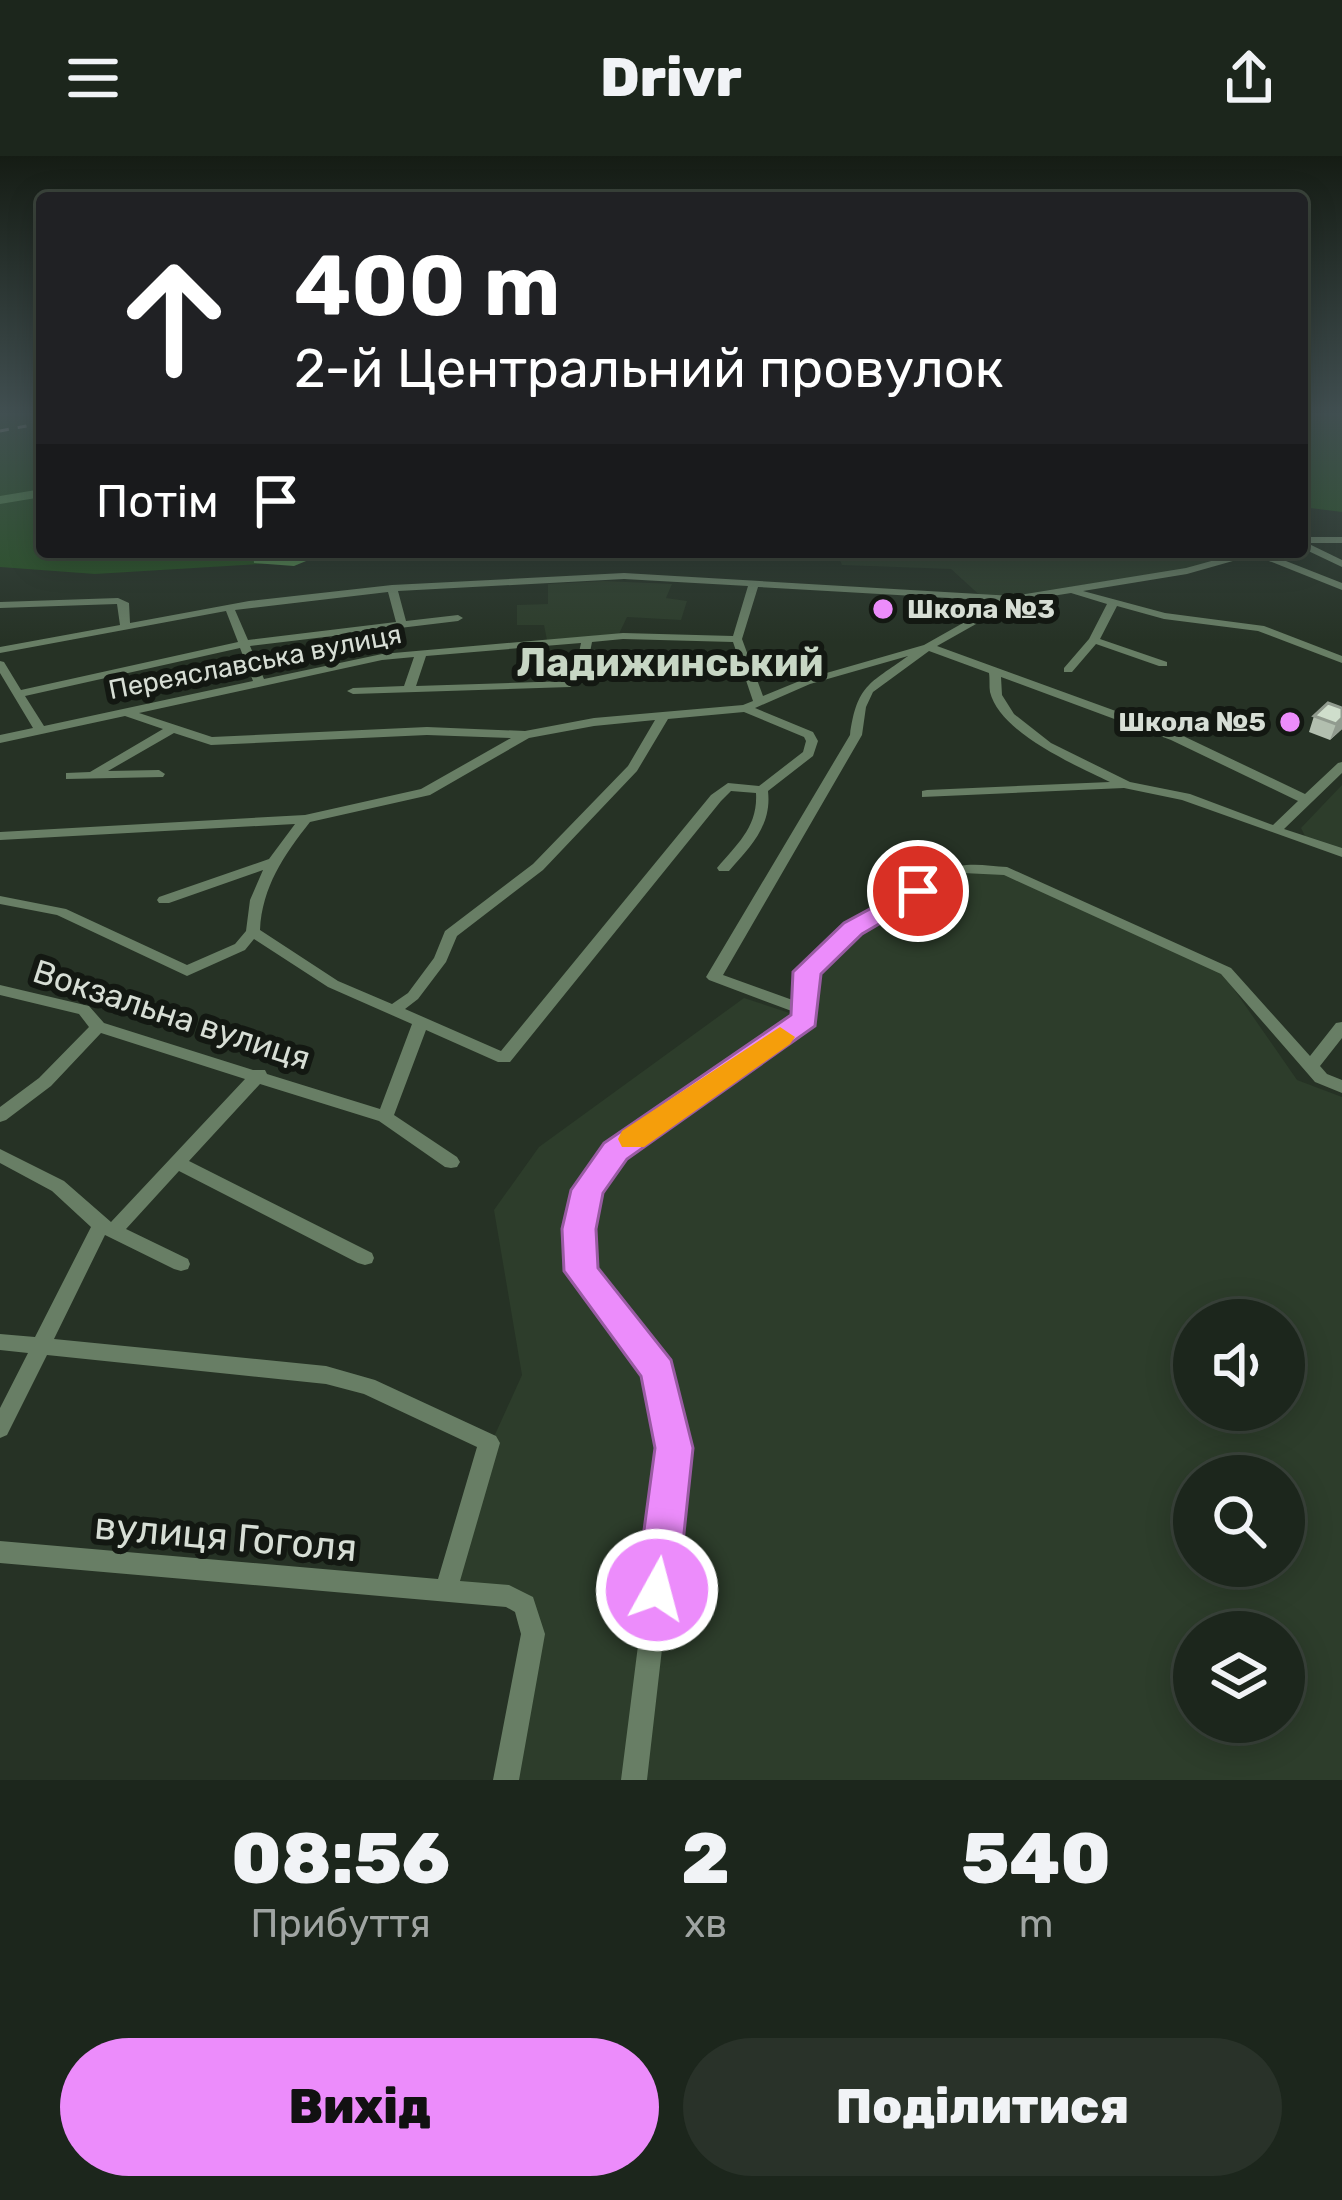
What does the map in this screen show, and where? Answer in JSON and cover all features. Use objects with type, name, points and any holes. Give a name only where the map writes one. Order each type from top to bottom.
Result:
[{"type":"street","points":[[1308,541],[1342,540]]},
{"type":"street","points":[[1308,542],[1342,564]]},
{"type":"street","points":[[0,650],[229,607],[392,588],[612,576],[1013,599],[1187,571],[1233,558]]},
{"type":"street","points":[[1270,558],[1342,586]]},
{"type":"street","points":[[253,932],[333,984],[504,1058],[716,798],[728,787],[762,790],[808,753],[812,741],[808,735],[752,704],[737,639],[754,584]]},
{"type":"street","points":[[392,588],[402,624]]},
{"type":"street","points":[[1073,591],[1164,616],[1260,628],[1342,660]]},
{"type":"street","points":[[805,1010],[714,977],[856,736],[868,690],[928,647],[1013,599]]},
{"type":"street","points":[[0,605],[124,603],[125,627]]},
{"type":"street","points":[[1068,670],[1094,640],[1113,603]]},
{"type":"street","points":[[229,607],[259,681]]},
{"type":"street","points":[[16,694],[242,644],[458,618]]},
{"type":"street","points":[[353,691],[570,684],[579,678],[587,638]]},
{"type":"street","name":"Переяславська вулиця","points":[[0,739],[366,659],[587,638],[737,639]]},
{"type":"street","points":[[1094,640],[1163,664]]},
{"type":"street","points":[[125,712],[170,730],[223,741],[427,731],[525,735],[752,704],[928,647],[1175,737],[1306,800]]},
{"type":"street","points":[[409,688],[421,654]]},
{"type":"street","points":[[0,664],[40,730]]},
{"type":"street","points":[[995,672],[996,695],[1010,716],[1047,746],[1126,785]]},
{"type":"street","points":[[397,1008],[413,996],[441,959],[450,934],[538,867],[633,768],[663,717]]},
{"type":"street","points":[[94,774],[170,730]]},
{"type":"street","points":[[0,836],[305,819],[425,792],[525,735]]},
{"type":"street","points":[[1274,830],[1342,766]]},
{"type":"street","points":[[70,776],[159,774]]},
{"type":"street","points":[[927,794],[1126,785],[1185,797],[1342,853]]},
{"type":"street","points":[[724,868],[766,813],[762,790]]},
{"type":"street","points":[[0,900],[61,912],[187,971],[240,947],[253,932],[252,909],[273,862],[305,819]]},
{"type":"street","points":[[164,900],[273,862]]},
{"type":"street","points":[[634,1780],[674,1448],[658,1371],[581,1271],[579,1229],[587,1190],[616,1151],[805,1019],[807,972],[853,928],[950,872],[1007,871],[1226,971],[1321,1078],[1342,1087]]},
{"type":"street","name":"Вокзальна вулиця","points":[[0,990],[84,1010],[98,1027],[385,1117],[451,1162]]},
{"type":"street","points":[[385,1117],[420,1025]]},
{"type":"street","points":[[0,1116],[45,1082],[98,1027]]},
{"type":"street","points":[[1310,1066],[1342,1027]]},
{"type":"street","points":[[0,1430],[40,1345],[107,1228],[259,1074]]},
{"type":"street","points":[[0,1155],[58,1186],[107,1228],[181,1264]]},
{"type":"street","points":[[176,1162],[365,1258]]},
{"type":"street","points":[[0,1342],[326,1375],[368,1386],[489,1443],[446,1591]]},
{"type":"street","name":"вулиця Гоголя","points":[[0,1552],[509,1596],[525,1605],[533,1634],[506,1780]]},
{"type":"shaded area","points":[[1234,558],[985,600],[951,569],[800,559]]},
{"type":"shaded area","points":[[548,584],[672,584],[666,598],[687,601],[681,620],[627,617],[619,634],[547,640],[544,625],[517,625],[517,605],[548,604]]},
{"type":"shaded area","points":[[1342,785],[1342,848],[1305,836],[1301,828]]},
{"type":"shaded area","points":[[1006,872],[1222,972],[1297,1080],[1342,1097],[1342,1780],[506,1780],[525,1606],[446,1591],[488,1450],[522,1375],[494,1210],[539,1147],[744,998],[808,1019],[810,973],[856,929],[952,874]]},
{"type":"green space","points":[[0,490],[36,490],[36,558],[304,558],[95,574],[0,567]]},
{"type":"green space","points":[[1308,490],[1342,490],[1342,512],[1308,508]]},
{"type":"building","points":[[1328,703],[1342,708],[1336,724],[1314,716]]},
{"type":"waterway","points":[[0,500],[36,494]]},
{"type":"waterway","points":[[259,558],[294,562],[305,558]]},
{"type":"slow traffic","points":[[633,1139],[780,1037]]},
{"type":"place","name":"Школа №3","points":[[883,609]]},
{"type":"place","name":"Школа №5","points":[[1290,722]]},
{"type":"district","name":"Ладижинський","points":[[670,662]]},
{"type":"route","points":[[657,1590],[674,1448],[658,1371],[581,1271],[579,1229],[587,1190],[616,1151],[805,1019],[807,972],[853,928],[918,891]]}]
